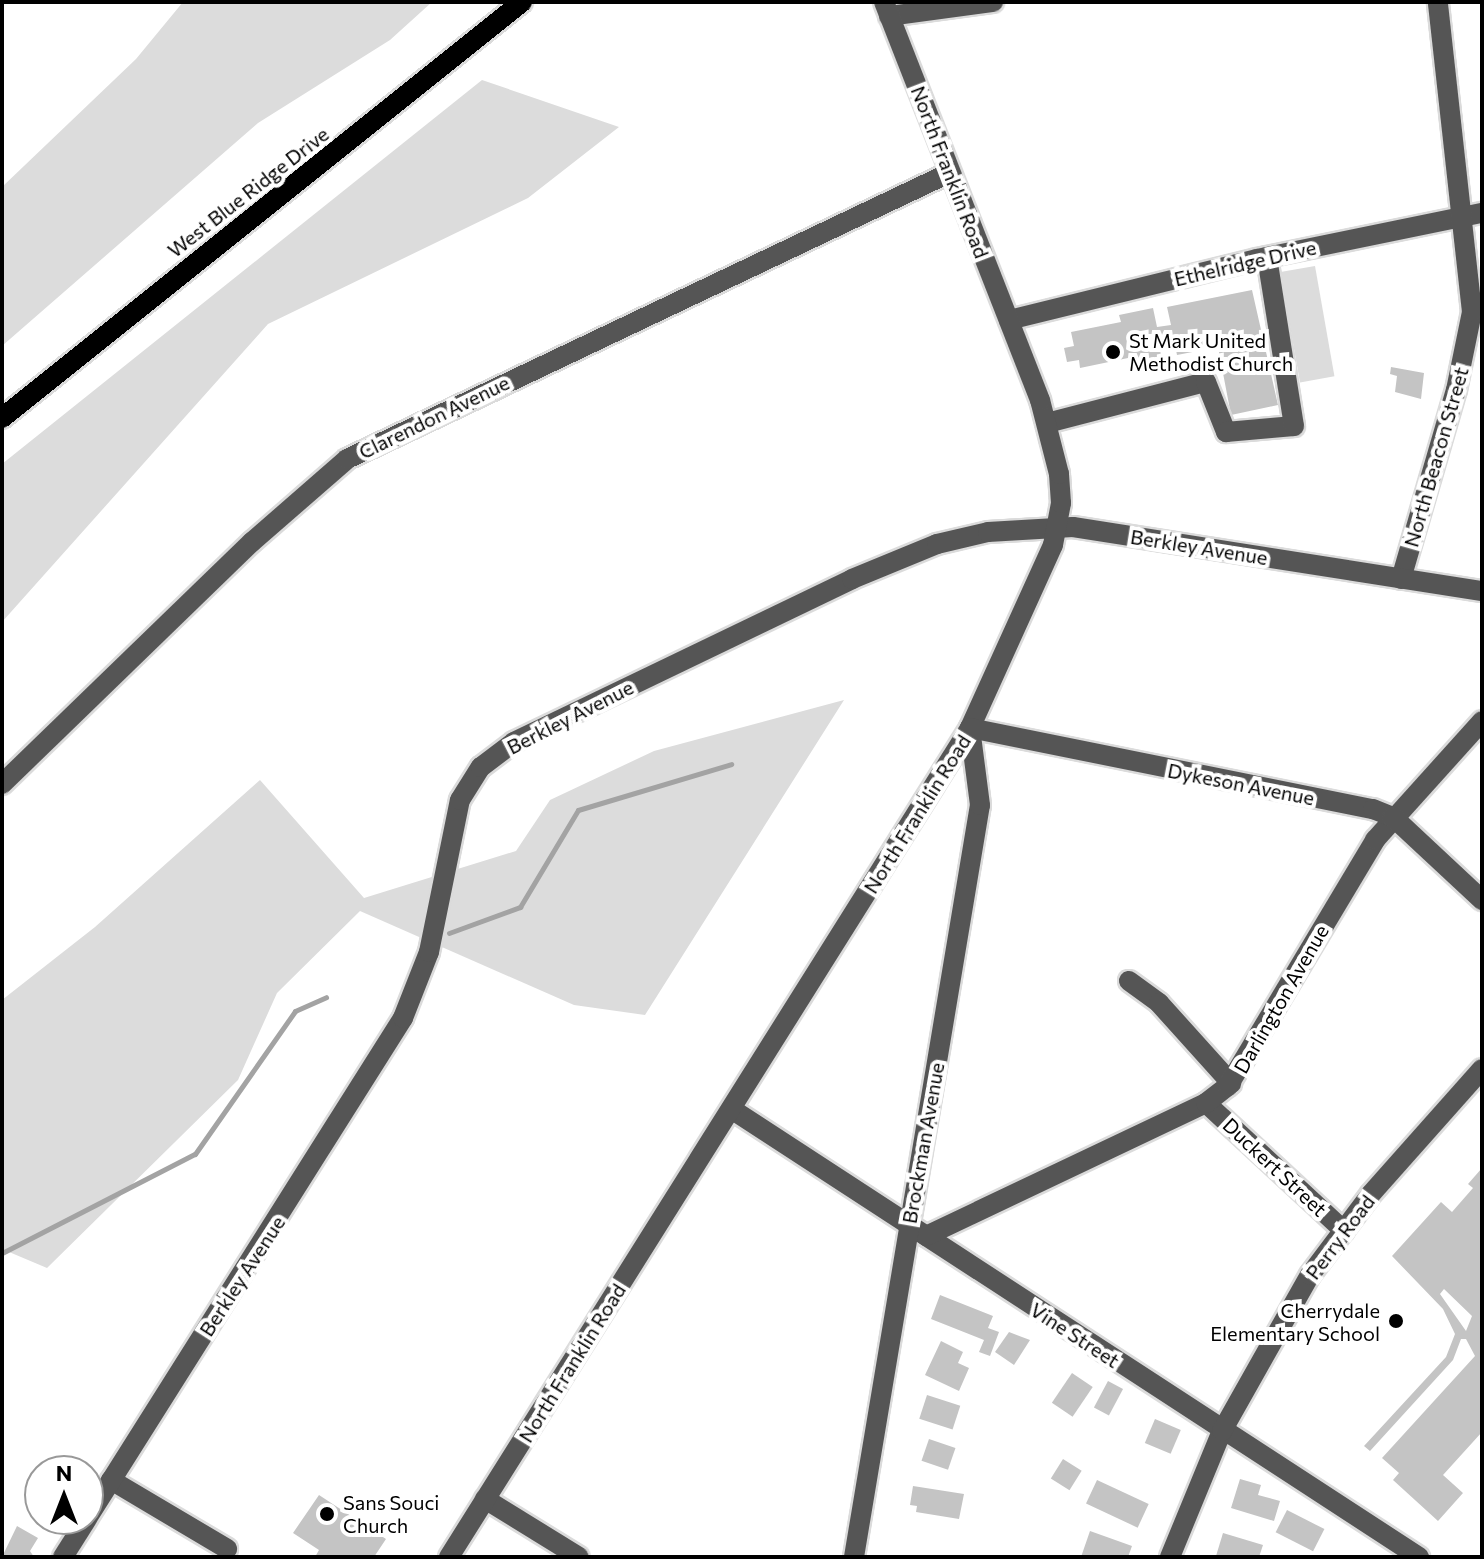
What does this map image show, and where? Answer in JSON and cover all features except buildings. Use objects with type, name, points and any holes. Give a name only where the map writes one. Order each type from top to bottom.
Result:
[{"type":"main road","name":"West Blue Ridge Drive","points":[[2,418],[522,2]]},
{"type":"street","points":[[886,9],[993,2]]},
{"type":"street","name":"North Beacon Street","points":[[1401,579],[1469,337],[1473,214],[1438,2]]},
{"type":"street","name":"North Franklin Road","points":[[449,1557],[733,1110],[970,728],[1043,574],[1056,527],[1059,474],[1047,423],[886,9]]},
{"type":"street","name":"Clarendon Avenue","points":[[2,784],[252,542],[347,459],[949,173]]},
{"type":"street","name":"Ethelridge Drive","points":[[1009,320],[1267,257],[1473,214]]},
{"type":"street","points":[[1047,423],[1206,382],[1226,432],[1294,426],[1267,257]]},
{"type":"street","name":"Berkley Avenue","points":[[104,1491],[403,1018],[429,952],[460,800],[481,767],[514,742],[909,555],[988,532],[1056,527],[1482,591]]},
{"type":"street","name":"Darlington Avenue","points":[[918,1230],[1206,1103],[1231,1083],[1393,817],[1482,721]]},
{"type":"street","name":"Dykeson Avenue","points":[[970,728],[1393,817]]},
{"type":"street","name":"Brockman Avenue","points":[[854,1557],[918,1230],[980,805],[970,728]]},
{"type":"street","points":[[1393,817],[1482,900]]},
{"type":"street","points":[[1129,981],[1159,1003],[1231,1083]]},
{"type":"street","name":"Perry Road","points":[[1170,1557],[1222,1431],[1282,1320],[1344,1231],[1482,1069]]},
{"type":"street","name":"Duckert Street","points":[[1206,1103],[1344,1231]]},
{"type":"street","name":"Vine Street","points":[[733,1110],[1419,1557]]},
{"type":"street","points":[[111,1480],[227,1549]]},
{"type":"street","points":[[485,1499],[579,1557]]},
{"type":"street","name":"Berkley Avenue","points":[[63,1557],[77,1535]]},
{"type":"shaded area","points":[[183,2],[432,2],[390,40],[258,123],[2,346],[2,187],[136,59]]},
{"type":"shaded area","points":[[482,80],[619,127],[528,198],[268,324],[2,622],[2,464]]},
{"type":"shaded area","points":[[1315,266],[1334,376],[1300,382],[1281,272]]},
{"type":"shaded area","points":[[844,700],[645,1015],[574,1005],[360,911],[277,993],[238,1080],[47,1268],[2,1249],[2,1000],[95,927],[260,780],[364,898],[516,851],[550,800],[654,751]]},
{"type":"waterway","points":[[449,933],[520,907],[578,810],[731,764]]},
{"type":"waterway","points":[[2,1253],[195,1154],[295,1011],[326,997]]},
{"type":"place","name":"St Mark United Methodist Church","points":[[1113,352]]},
{"type":"place","name":"Cherrydale Elementary School","points":[[1396,1321]]},
{"type":"place","name":"Sans Souci Church","points":[[327,1514]]}]
